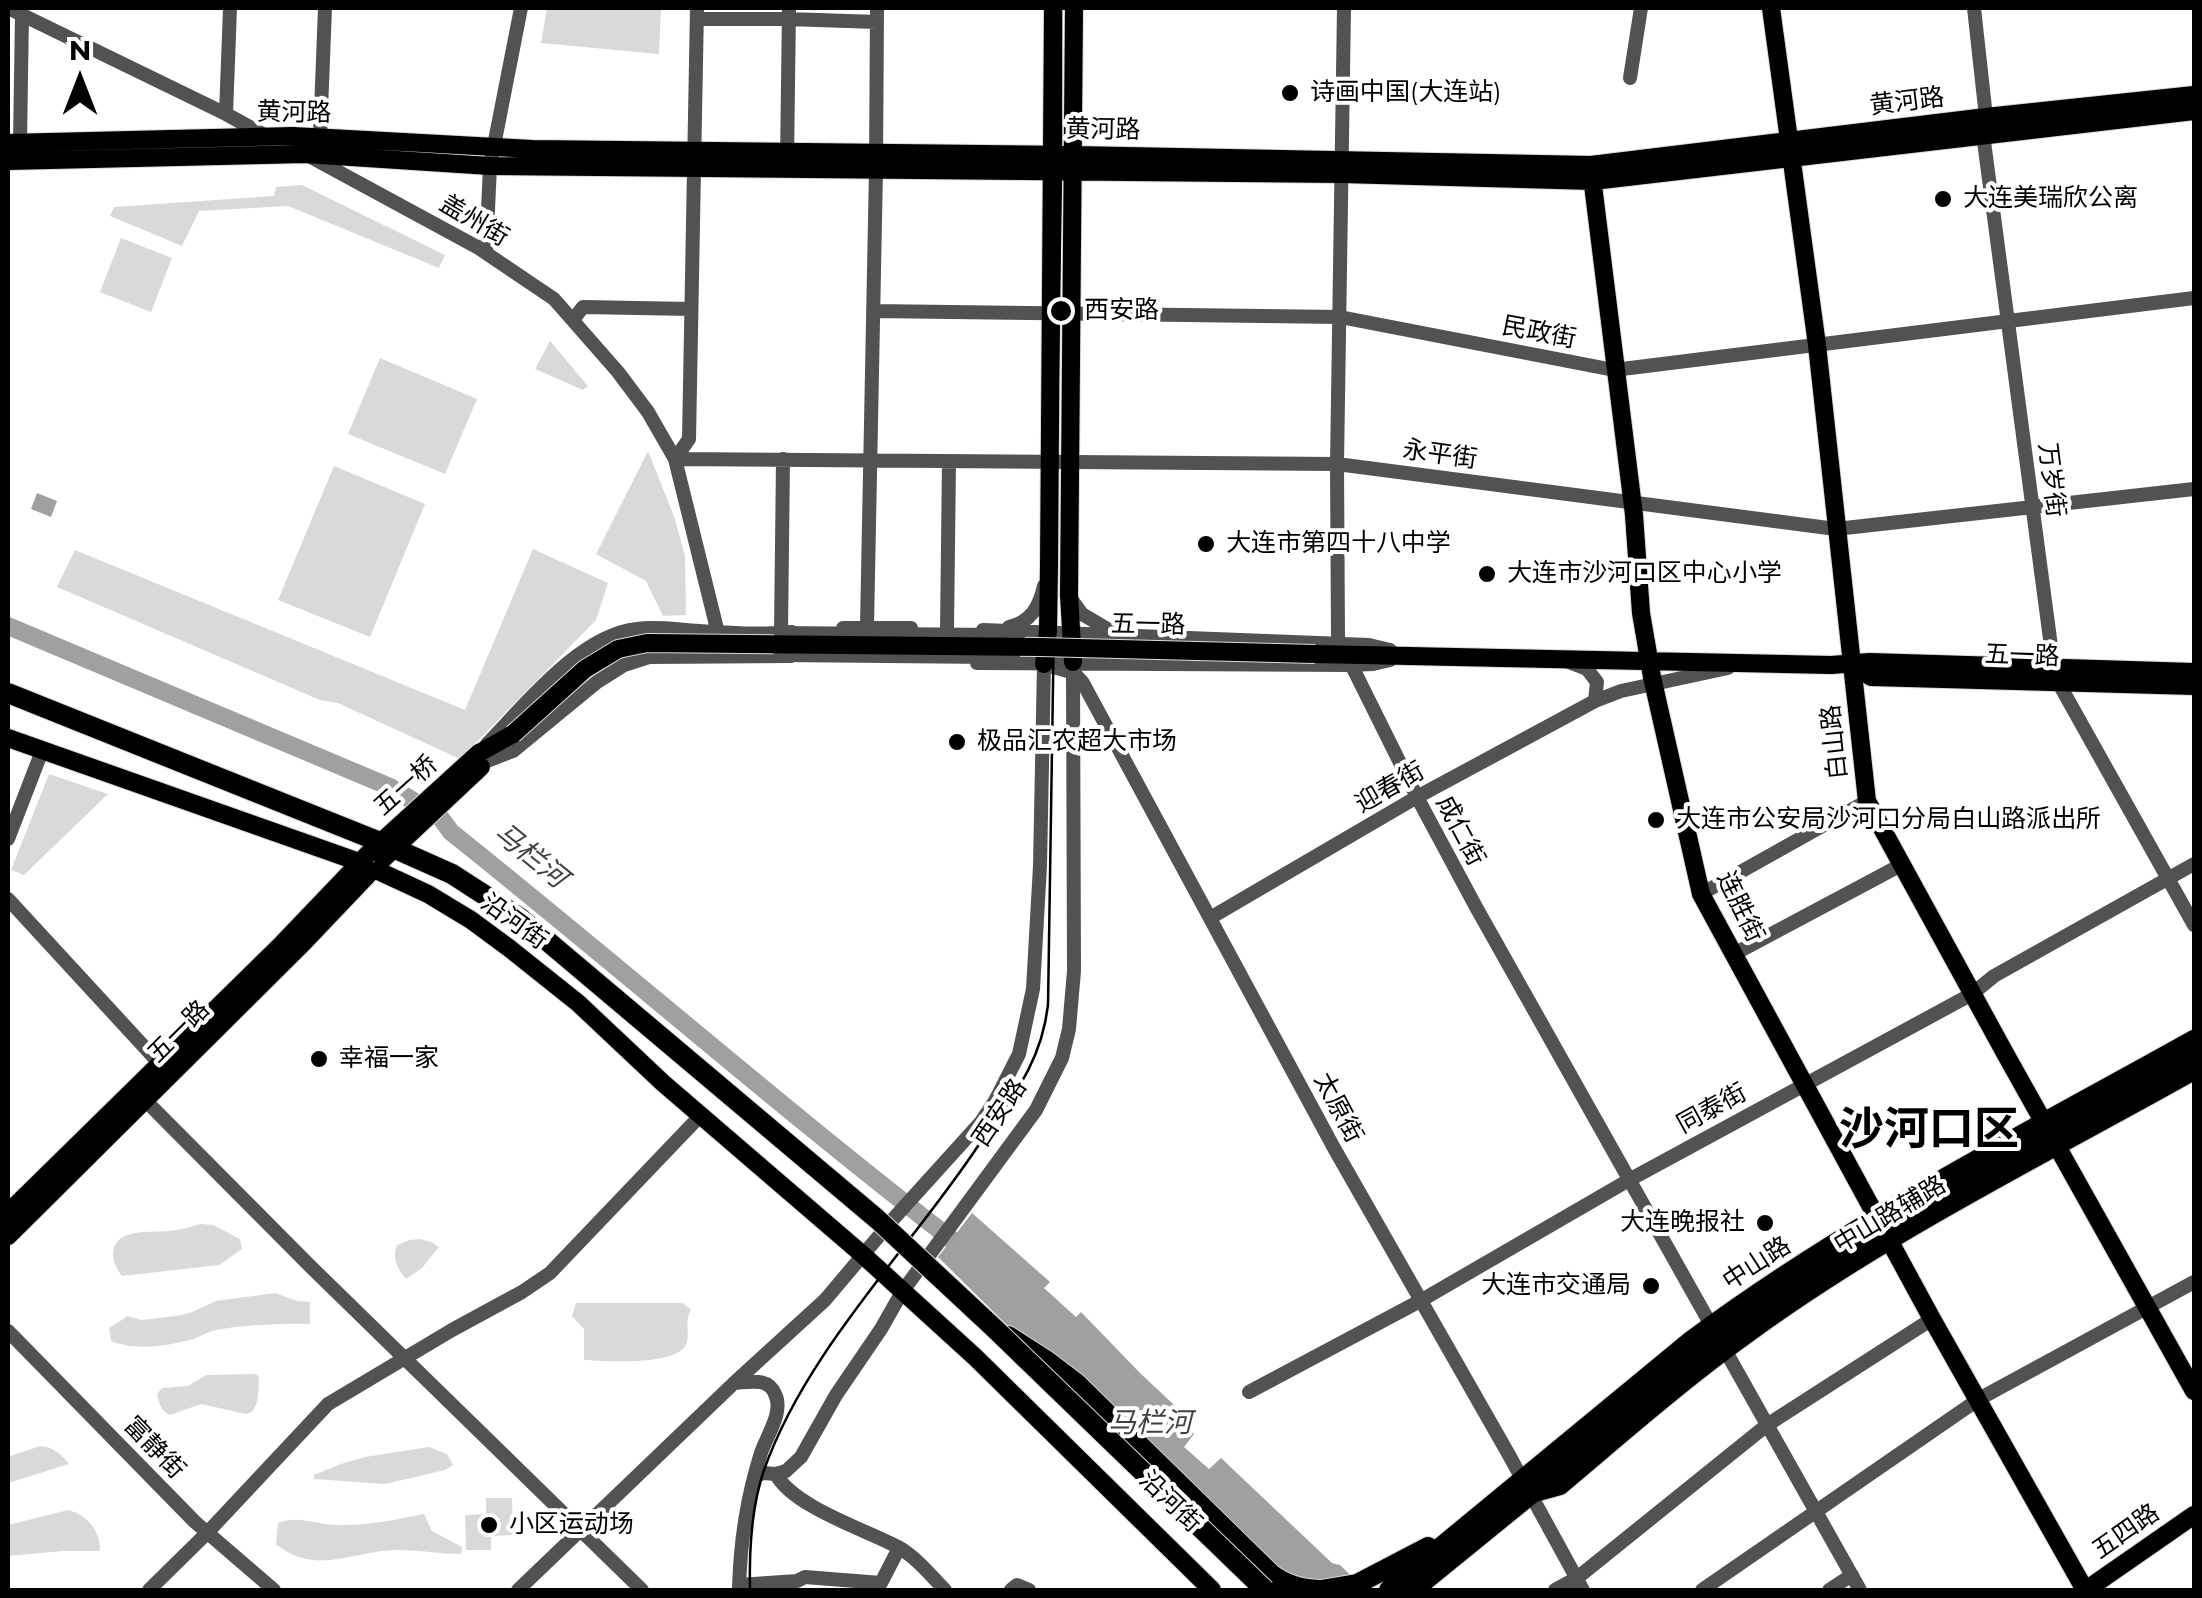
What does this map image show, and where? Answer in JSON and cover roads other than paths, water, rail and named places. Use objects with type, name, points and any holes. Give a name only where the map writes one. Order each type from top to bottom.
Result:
[{"type":"highway","points":[[8,693],[380,842],[452,874],[520,918],[877,1220],[1265,1590]]},
{"type":"highway","points":[[8,702],[377,849],[448,881],[516,924],[868,1228],[1250,1590]]},
{"type":"highway","name":"中山路","points":[[2051,1136],[2194,1040]]},
{"type":"highway","name":"中山路","points":[[1413,1590],[1527,1487],[1718,1339],[1766,1287],[1883,1230],[2194,1056]]},
{"type":"highway","points":[[994,1328],[1076,1383],[1284,1584],[1320,1590],[1382,1583]]},
{"type":"highway","name":"中山路","points":[[1382,1583],[1527,1487]]},
{"type":"main road","name":"西安路","points":[[1044,647],[1049,566],[1053,8]]},
{"type":"main road","points":[[1073,668],[1069,595],[1074,8]]},
{"type":"main road","name":"白山路","points":[[1771,8],[1817,345],[1867,801],[2194,1391]]},
{"type":"main road","name":"黄河路","points":[[8,161],[305,154],[1592,173],[1984,126],[2194,95]]},
{"type":"main road","name":"黄河路","points":[[1984,126],[2194,111]]},
{"type":"main road","name":"黄河路","points":[[14,143],[320,136],[492,156]]},
{"type":"main road","name":"连胜街","points":[[1592,173],[1632,503],[1641,612],[1701,894],[1932,1319],[2085,1590]]},
{"type":"main road","name":"五一路","points":[[483,757],[585,669],[618,649],[647,643],[1044,647],[1852,665],[1870,662],[2194,686]]},
{"type":"main road","name":"五一路","points":[[2057,675],[2194,672]]},
{"type":"main road","name":"沿河街","points":[[8,738],[370,861],[510,948],[578,1003],[663,1083],[975,1357],[1212,1590]]},
{"type":"main road","name":"五一桥","points":[[370,861],[483,757]]},
{"type":"main road","name":"五一路","points":[[8,1236],[140,1095],[160,1064],[370,861]]},
{"type":"main road","name":"五一路","points":[[8,1213],[303,943],[370,861]]},
{"type":"main road","points":[[2051,1136],[2194,1071]]},
{"type":"main road","name":"沿河街","points":[[902,1292],[916,1293],[981,1351],[1225,1590]]},
{"type":"main road","points":[[1527,1487],[1560,1486],[1718,1339]]},
{"type":"main road","name":"五四路","points":[[2085,1590],[2194,1515]]},
{"type":"street","points":[[45,8],[45,26]]},
{"type":"street","points":[[226,114],[230,8]]},
{"type":"street","points":[[320,136],[325,8]]},
{"type":"street","points":[[486,253],[492,156],[521,8]]},
{"type":"street","name":"成仁街","points":[[1344,8],[1338,638],[1417,798],[1860,1590]]},
{"type":"street","points":[[1630,78],[1641,8]]},
{"type":"street","name":"万岁街","points":[[1974,8],[2007,322],[2050,648],[2057,675],[2194,925]]},
{"type":"street","points":[[14,143],[15,11]]},
{"type":"street","name":"盖州街","points":[[15,11],[305,154],[486,253],[554,299],[618,372],[675,458],[721,655]]},
{"type":"street","points":[[675,458],[689,439],[697,13],[877,15],[867,626]]},
{"type":"street","points":[[787,161],[789,13]]},
{"type":"street","name":"民政街","points":[[873,312],[1340,317],[1614,370],[2194,298]]},
{"type":"street","points":[[573,320],[582,307],[692,310]]},
{"type":"street","name":"永平街","points":[[675,458],[1338,464],[1836,529],[2194,489]]},
{"type":"street","points":[[781,633],[783,460]]},
{"type":"street","points":[[947,628],[949,461]]},
{"type":"street","points":[[781,633],[867,626],[998,630],[1019,625],[1035,612],[1049,566]]},
{"type":"street","points":[[1069,595],[1089,620],[1129,635]]},
{"type":"street","points":[[483,757],[571,658],[598,640],[637,628],[993,635],[1044,647]]},
{"type":"street","points":[[998,630],[1044,647],[1073,668],[1112,662],[1345,655]]},
{"type":"street","points":[[989,664],[1044,647],[1072,632],[1345,655]]},
{"type":"street","points":[[483,757],[509,754],[596,682],[624,665],[649,657],[992,657],[1044,647]]},
{"type":"street","name":"太原街","points":[[1044,647],[1073,668],[1083,683],[1334,1148],[1580,1584]]},
{"type":"street","name":"西安路","points":[[862,1255],[981,1122],[1019,1054],[1033,989],[1040,866],[1044,647]]},
{"type":"street","points":[[780,655],[1012,667],[1034,674],[1044,693]]},
{"type":"street","points":[[1559,659],[1586,669],[1597,682],[1595,701]]},
{"type":"street","points":[[1089,694],[1092,674],[1112,662]]},
{"type":"street","name":"迎春街","points":[[1210,918],[1595,701],[1620,691],[1753,663]]},
{"type":"street","name":"西安路","points":[[902,1292],[1036,1110],[1062,1058],[1070,1029],[1074,970],[1073,668]]},
{"type":"street","points":[[8,838],[42,752]]},
{"type":"street","points":[[1701,894],[1867,801]]},
{"type":"street","name":"同泰街","points":[[1249,1392],[1972,994],[1994,976],[2194,864]]},
{"type":"street","points":[[1734,954],[1901,865]]},
{"type":"street","points":[[8,900],[160,1064]]},
{"type":"street","points":[[140,1095],[311,1268],[642,1590]]},
{"type":"street","points":[[149,1590],[328,1404],[550,1273],[701,1115]]},
{"type":"street","points":[[518,1590],[826,1300],[862,1255]]},
{"type":"street","points":[[1702,1590],[1978,1399],[2194,1282]]},
{"type":"street","points":[[754,1477],[763,1472],[786,1471],[801,1458],[902,1292]]},
{"type":"street","points":[[1555,1590],[1580,1584],[1767,1425],[1932,1319]]},
{"type":"street","name":"富静街","points":[[8,1331],[208,1533],[274,1590]]},
{"type":"street","points":[[733,1384],[764,1382],[777,1396],[776,1414],[747,1509],[739,1588],[797,1581],[805,1576],[881,1583],[898,1548]]},
{"type":"street","points":[[776,1474],[787,1490],[898,1548],[945,1590]]},
{"type":"street","points":[[1829,1590],[1852,1575]]},
{"type":"street","points":[[1011,1590],[1017,1585],[1030,1590]]},
{"type":"water","points":[[37,493],[57,501],[51,517],[31,509]]},
{"type":"water","name":"马栏河","points":[[972,1213],[1050,1282],[1044,1288],[1076,1317],[1081,1312],[1186,1416],[1183,1421],[1194,1434],[1184,1447],[1209,1469],[1221,1458],[1366,1590],[1275,1590],[938,1257]]},
{"type":"waterway","name":"马栏河","points":[[8,626],[390,787],[440,817],[451,832],[951,1239]]},
{"type":"tram line","points":[[750,1590],[756,1499],[782,1426],[832,1343],[1013,1096],[1039,1046],[1044,1026],[1048,1005],[1061,8]]},
{"type":"place","name":"诗画中国(大连站)","points":[[1290,93]]},
{"type":"place","name":"大连美瑞欣公离","points":[[1943,199]]},
{"type":"place","name":"西安路","points":[[1061,311]]},
{"type":"place","name":"大连市第四十八中学","points":[[1206,544]]},
{"type":"place","name":"大连市沙河口区中心小学","points":[[1487,574]]},
{"type":"place","name":"极品汇农超大市场","points":[[957,742]]},
{"type":"place","name":"大连市公安局沙河口分局白山路派出所","points":[[1656,820]]},
{"type":"place","name":"幸福一家","points":[[319,1059]]},
{"type":"place","name":"大连晚报社","points":[[1765,1223]]},
{"type":"place","name":"大连市交通局","points":[[1651,1286]]},
{"type":"place","name":"小区运动场","points":[[489,1525]]},
{"type":"district","name":"沙河口区","points":[[1929,1131]]}]
